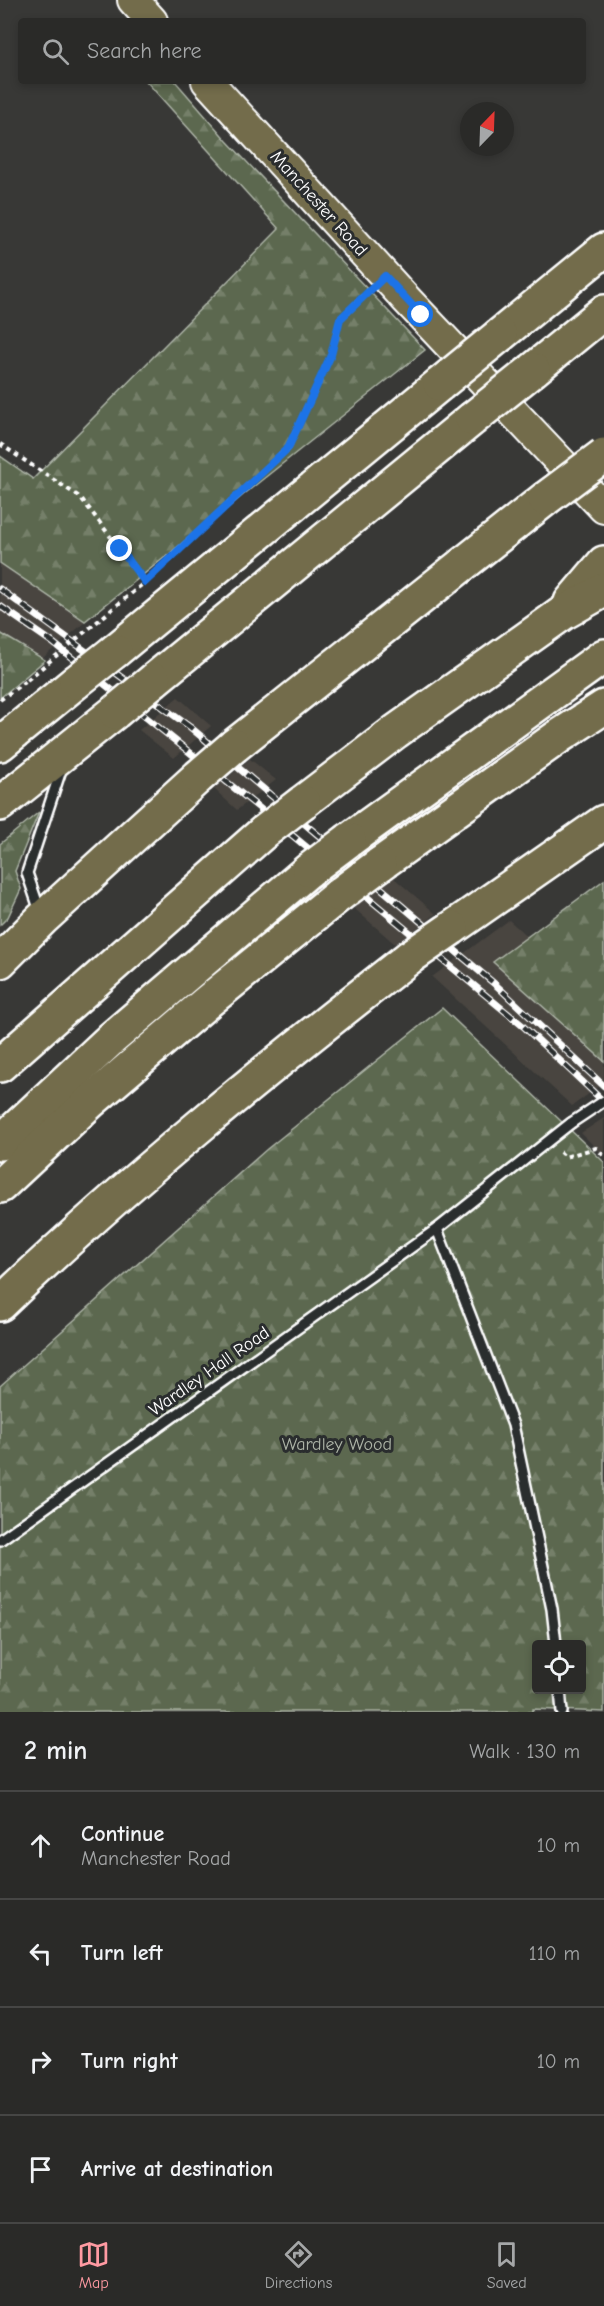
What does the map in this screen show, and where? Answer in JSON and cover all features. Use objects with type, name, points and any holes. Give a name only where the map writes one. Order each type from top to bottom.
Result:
[{"type":"highway","points":[[0,744],[604,250]]},
{"type":"highway","points":[[0,804],[604,312]]},
{"type":"highway","points":[[0,961],[42,919],[234,746],[545,499],[604,455]]},
{"type":"highway","points":[[562,613],[604,563]]},
{"type":"highway","points":[[0,1065],[264,832],[395,732],[562,613],[604,590]]},
{"type":"highway","points":[[0,1143],[111,1039],[309,870],[604,656]]},
{"type":"highway","points":[[481,744],[580,701],[604,685]]},
{"type":"highway","points":[[0,1186],[90,1102],[207,1002],[339,895],[558,737],[604,707]]},
{"type":"highway","points":[[0,1304],[59,1247],[304,1040],[410,957],[604,822]]},
{"type":"main road","points":[[133,0],[149,18]]},
{"type":"main road","name":"Manchester Road","points":[[210,84],[385,276],[604,508]]},
{"type":"lane","points":[[42,919],[27,873],[69,749]]},
{"type":"lane","name":"Wardley Hall Road","points":[[0,1540],[437,1230],[548,1140],[604,1101]]},
{"type":"lane","points":[[437,1230],[513,1425],[552,1609],[556,1640]]},
{"type":"lane","points":[[560,1694],[562,1712]]},
{"type":"path","points":[[0,700],[145,582],[288,448],[331,355],[340,319],[385,276]]},
{"type":"path","points":[[0,444],[81,498],[145,582]]},
{"type":"path","points":[[548,1140],[565,1157],[596,1148],[604,1156]]},
{"type":"shaded area","points":[[0,524],[110,601],[44,657],[27,675],[0,657]]},
{"type":"shaded area","points":[[178,697],[211,726],[174,758],[139,730]]},
{"type":"shaded area","points":[[250,759],[276,780],[237,810],[214,789]]},
{"type":"shaded area","points":[[387,872],[436,914],[395,944],[348,903]]},
{"type":"shaded area","points":[[509,920],[604,1007],[604,1083],[572,1106],[432,977]]},
{"type":"shaded area","points":[[604,1118],[604,1156],[581,1133]]},
{"type":"green space","points":[[149,84],[178,84],[227,141],[425,350],[85,621],[0,563],[0,456],[33,479],[279,229]]},
{"type":"green space","points":[[0,633],[45,660],[0,698]]},
{"type":"green space","points":[[39,812],[15,871],[21,889],[8,917],[0,925],[0,844]]},
{"type":"green space","points":[[604,880],[604,1061],[493,962]]},
{"type":"green space","name":"Wardley Wood","points":[[442,1008],[604,1162],[604,1712],[533,1709],[533,1712],[0,1712],[0,1386],[267,1149]]},
{"type":"railway","points":[[0,589],[190,727],[497,986],[604,1086]]},
{"type":"railway","points":[[0,606],[52,642],[258,807],[523,1026],[604,1102]]},
{"type":"route","points":[[120,549],[145,582],[288,448],[331,355],[340,319],[385,276],[421,315]]}]
